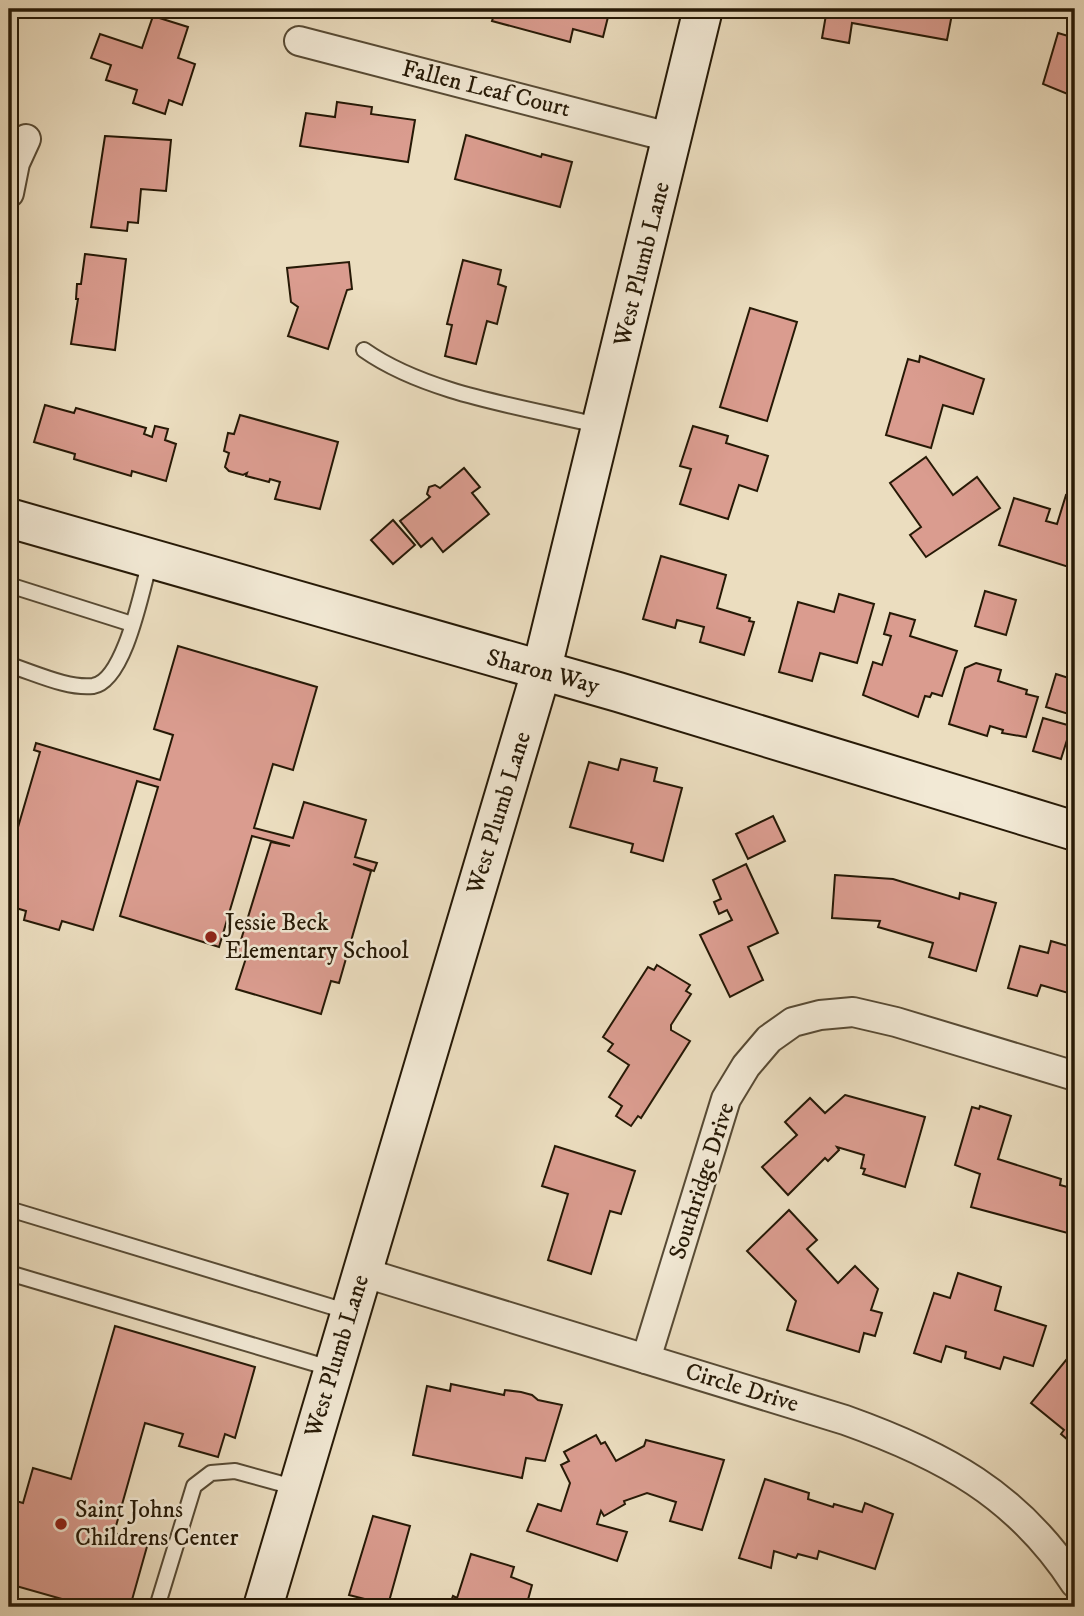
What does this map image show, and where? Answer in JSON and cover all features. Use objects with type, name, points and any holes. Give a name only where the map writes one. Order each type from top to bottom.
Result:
[{"type":"main road","name":"West Plumb Lane","points":[[263,1607],[541,672],[703,9]]},
{"type":"main road","name":"Sharon Way","points":[[9,518],[618,692],[1075,831]]},
{"type":"street","name":"Fallen Leaf Court","points":[[299,41],[673,138]]},
{"type":"street","points":[[9,193],[15,163],[26,139]]},
{"type":"street","name":"Southridge Drive","points":[[646,1359],[726,1100],[746,1066],[769,1039],[793,1022],[820,1015],[853,1012],[896,1022],[1075,1076]]},
{"type":"street","name":"Circle Drive","points":[[362,1272],[845,1420],[945,1460],[1014,1510],[1040,1537],[1075,1583]]},
{"type":"lane","points":[[364,350],[393,370],[424,382],[602,426]]},
{"type":"lane","points":[[9,665],[77,685],[96,686],[112,675],[123,653],[151,559]]},
{"type":"lane","points":[[9,585],[132,624]]},
{"type":"lane","points":[[9,1209],[351,1313]]},
{"type":"lane","points":[[9,1273],[334,1369]]},
{"type":"lane","points":[[157,1607],[194,1486],[211,1473],[235,1471],[298,1488]]},
{"type":"building","points":[[496,9],[610,9],[603,37],[573,29],[570,42],[492,21]]},
{"type":"building","points":[[827,9],[953,9],[947,40],[852,23],[849,43],[822,38]]},
{"type":"building","points":[[153,16],[188,27],[178,58],[195,64],[182,105],[169,100],[165,114],[133,103],[137,90],[106,80],[111,65],[91,58],[100,34],[142,48]]},
{"type":"building","points":[[1058,33],[1075,38],[1075,97],[1043,84]]},
{"type":"building","points":[[337,102],[372,107],[371,114],[415,120],[408,162],[300,146],[306,113],[335,117]]},
{"type":"building","points":[[466,135],[541,157],[542,154],[572,162],[560,207],[455,179]]},
{"type":"building","points":[[105,136],[171,140],[166,191],[141,189],[138,223],[128,222],[127,231],[91,227]]},
{"type":"building","points":[[85,254],[126,259],[115,350],[71,344],[78,299],[77,284],[81,284]]},
{"type":"building","points":[[463,260],[501,270],[498,284],[506,287],[497,324],[487,321],[476,364],[445,356],[452,325],[447,324]]},
{"type":"building","points":[[349,262],[352,289],[347,290],[328,349],[288,336],[298,307],[291,302],[287,268]]},
{"type":"building","points":[[750,308],[797,322],[767,421],[720,407]]},
{"type":"building","points":[[920,356],[984,379],[973,414],[943,405],[931,448],[886,435],[908,359],[919,362]]},
{"type":"building","points":[[45,405],[74,413],[76,408],[146,428],[144,434],[152,437],[155,426],[168,429],[165,440],[176,444],[166,481],[132,471],[131,476],[74,459],[75,454],[34,442]]},
{"type":"building","points":[[240,415],[338,442],[320,509],[275,499],[280,482],[246,476],[247,473],[243,475],[225,467],[229,453],[224,451],[228,433],[234,434]]},
{"type":"building","points":[[693,426],[728,436],[726,443],[768,456],[757,491],[739,485],[728,519],[680,504],[691,469],[680,466]]},
{"type":"building","points":[[926,457],[953,495],[977,477],[1000,508],[926,557],[910,535],[921,527],[890,483]]},
{"type":"building","points":[[464,468],[480,487],[472,493],[489,514],[443,552],[432,538],[421,547],[400,521],[430,497],[427,494],[429,487],[435,485],[440,488]]},
{"type":"building","points":[[1066,495],[1075,497],[1075,569],[999,545],[1014,498],[1050,509],[1046,521],[1057,524]]},
{"type":"building","points":[[393,520],[415,545],[393,564],[371,540]]},
{"type":"building","points":[[661,556],[726,575],[717,608],[750,618],[749,621],[754,622],[744,655],[700,642],[704,627],[677,620],[675,628],[643,619]]},
{"type":"building","points":[[985,591],[1016,600],[1006,635],[975,626]]},
{"type":"building","points":[[839,594],[874,604],[857,663],[820,653],[812,681],[779,672],[798,602],[834,612]]},
{"type":"building","points":[[890,613],[915,620],[910,636],[957,651],[942,696],[932,693],[930,697],[925,696],[918,717],[863,695],[873,662],[882,665],[891,636],[884,634]]},
{"type":"building","points":[[178,646],[317,687],[293,770],[273,764],[254,828],[293,838],[304,802],[366,820],[355,857],[377,863],[374,871],[353,864],[371,871],[339,983],[331,981],[321,1014],[236,989],[247,955],[237,953],[271,842],[290,846],[252,836],[219,947],[120,916],[158,787],[137,781],[93,930],[62,921],[59,930],[24,920],[26,911],[9,906],[9,858],[40,752],[34,750],[36,743],[160,780],[173,735],[154,729]]},
{"type":"building","points":[[976,663],[1001,670],[998,681],[1027,690],[1026,694],[1038,697],[1026,737],[1002,733],[1003,730],[990,726],[987,736],[949,724],[965,668]]},
{"type":"building","points":[[1056,674],[1075,680],[1075,716],[1046,707]]},
{"type":"building","points":[[1043,718],[1071,726],[1070,729],[1075,730],[1075,742],[1067,740],[1061,759],[1033,751]]},
{"type":"building","points":[[621,759],[657,768],[654,781],[682,788],[663,861],[631,852],[633,844],[570,827],[589,762],[618,770]]},
{"type":"building","points":[[773,816],[785,841],[748,859],[736,834]]},
{"type":"building","points":[[746,864],[778,933],[748,947],[763,980],[730,997],[700,935],[732,920],[727,910],[719,914],[714,902],[721,899],[713,880]]},
{"type":"building","points":[[835,875],[893,879],[959,899],[960,893],[996,903],[976,971],[929,957],[933,943],[878,927],[880,921],[832,918]]},
{"type":"building","points":[[1051,941],[1075,948],[1075,995],[1041,985],[1037,996],[1008,988],[1020,946],[1048,953]]},
{"type":"building","points":[[657,965],[690,985],[686,991],[691,994],[671,1025],[671,1030],[690,1041],[641,1118],[638,1116],[631,1126],[616,1116],[622,1106],[609,1097],[629,1065],[608,1051],[613,1044],[603,1037],[648,967],[654,970]]},
{"type":"building","points":[[845,1095],[925,1117],[905,1187],[863,1174],[865,1169],[861,1168],[864,1155],[837,1147],[839,1150],[828,1161],[825,1158],[788,1195],[762,1167],[797,1135],[785,1122],[810,1098],[825,1113]]},
{"type":"building","points":[[980,1106],[1011,1116],[998,1159],[1061,1179],[1060,1185],[1075,1189],[1075,1235],[971,1207],[980,1174],[955,1165],[972,1107],[979,1109]]},
{"type":"building","points":[[555,1146],[635,1171],[621,1214],[610,1211],[591,1274],[548,1260],[568,1194],[542,1186]]},
{"type":"building","points":[[789,1210],[817,1240],[807,1249],[838,1283],[855,1266],[878,1289],[871,1310],[882,1313],[875,1336],[864,1333],[859,1352],[787,1330],[796,1301],[747,1251]]},
{"type":"building","points":[[958,1273],[1001,1287],[995,1310],[1046,1326],[1033,1366],[1004,1357],[1000,1369],[965,1358],[966,1352],[946,1346],[941,1362],[914,1353],[934,1293],[950,1298]]},
{"type":"building","points":[[115,1326],[255,1367],[235,1438],[225,1434],[218,1457],[179,1446],[183,1434],[145,1423],[114,1533],[148,1543],[130,1607],[90,1607],[9,1584],[9,1499],[23,1503],[33,1468],[71,1479]]},
{"type":"building","points":[[1075,1349],[1075,1446],[1061,1434],[1064,1430],[1031,1403]]},
{"type":"building","points":[[451,1384],[504,1395],[505,1390],[521,1392],[538,1400],[562,1405],[545,1461],[526,1458],[522,1478],[413,1455],[427,1386],[450,1391]]},
{"type":"building","points":[[596,1435],[601,1444],[605,1442],[616,1461],[644,1446],[646,1440],[724,1460],[702,1530],[670,1521],[676,1502],[647,1493],[624,1501],[625,1504],[604,1516],[601,1511],[597,1524],[627,1532],[617,1561],[527,1531],[538,1504],[561,1511],[570,1483],[561,1465],[569,1461],[564,1452]]},
{"type":"building","points":[[765,1479],[809,1493],[808,1499],[833,1507],[834,1504],[862,1512],[865,1503],[893,1514],[875,1569],[819,1551],[817,1559],[798,1554],[796,1558],[774,1551],[771,1568],[739,1558]]},
{"type":"building","points":[[373,1516],[410,1526],[388,1605],[349,1595]]},
{"type":"building","points":[[471,1554],[514,1567],[511,1577],[532,1585],[526,1607],[449,1607],[453,1596],[457,1598]]},
{"type":"place","name":"Jessie Beck Elementary School","points":[[211,937]]},
{"type":"place","name":"Saint Johns Childrens Center","points":[[61,1524]]}]
